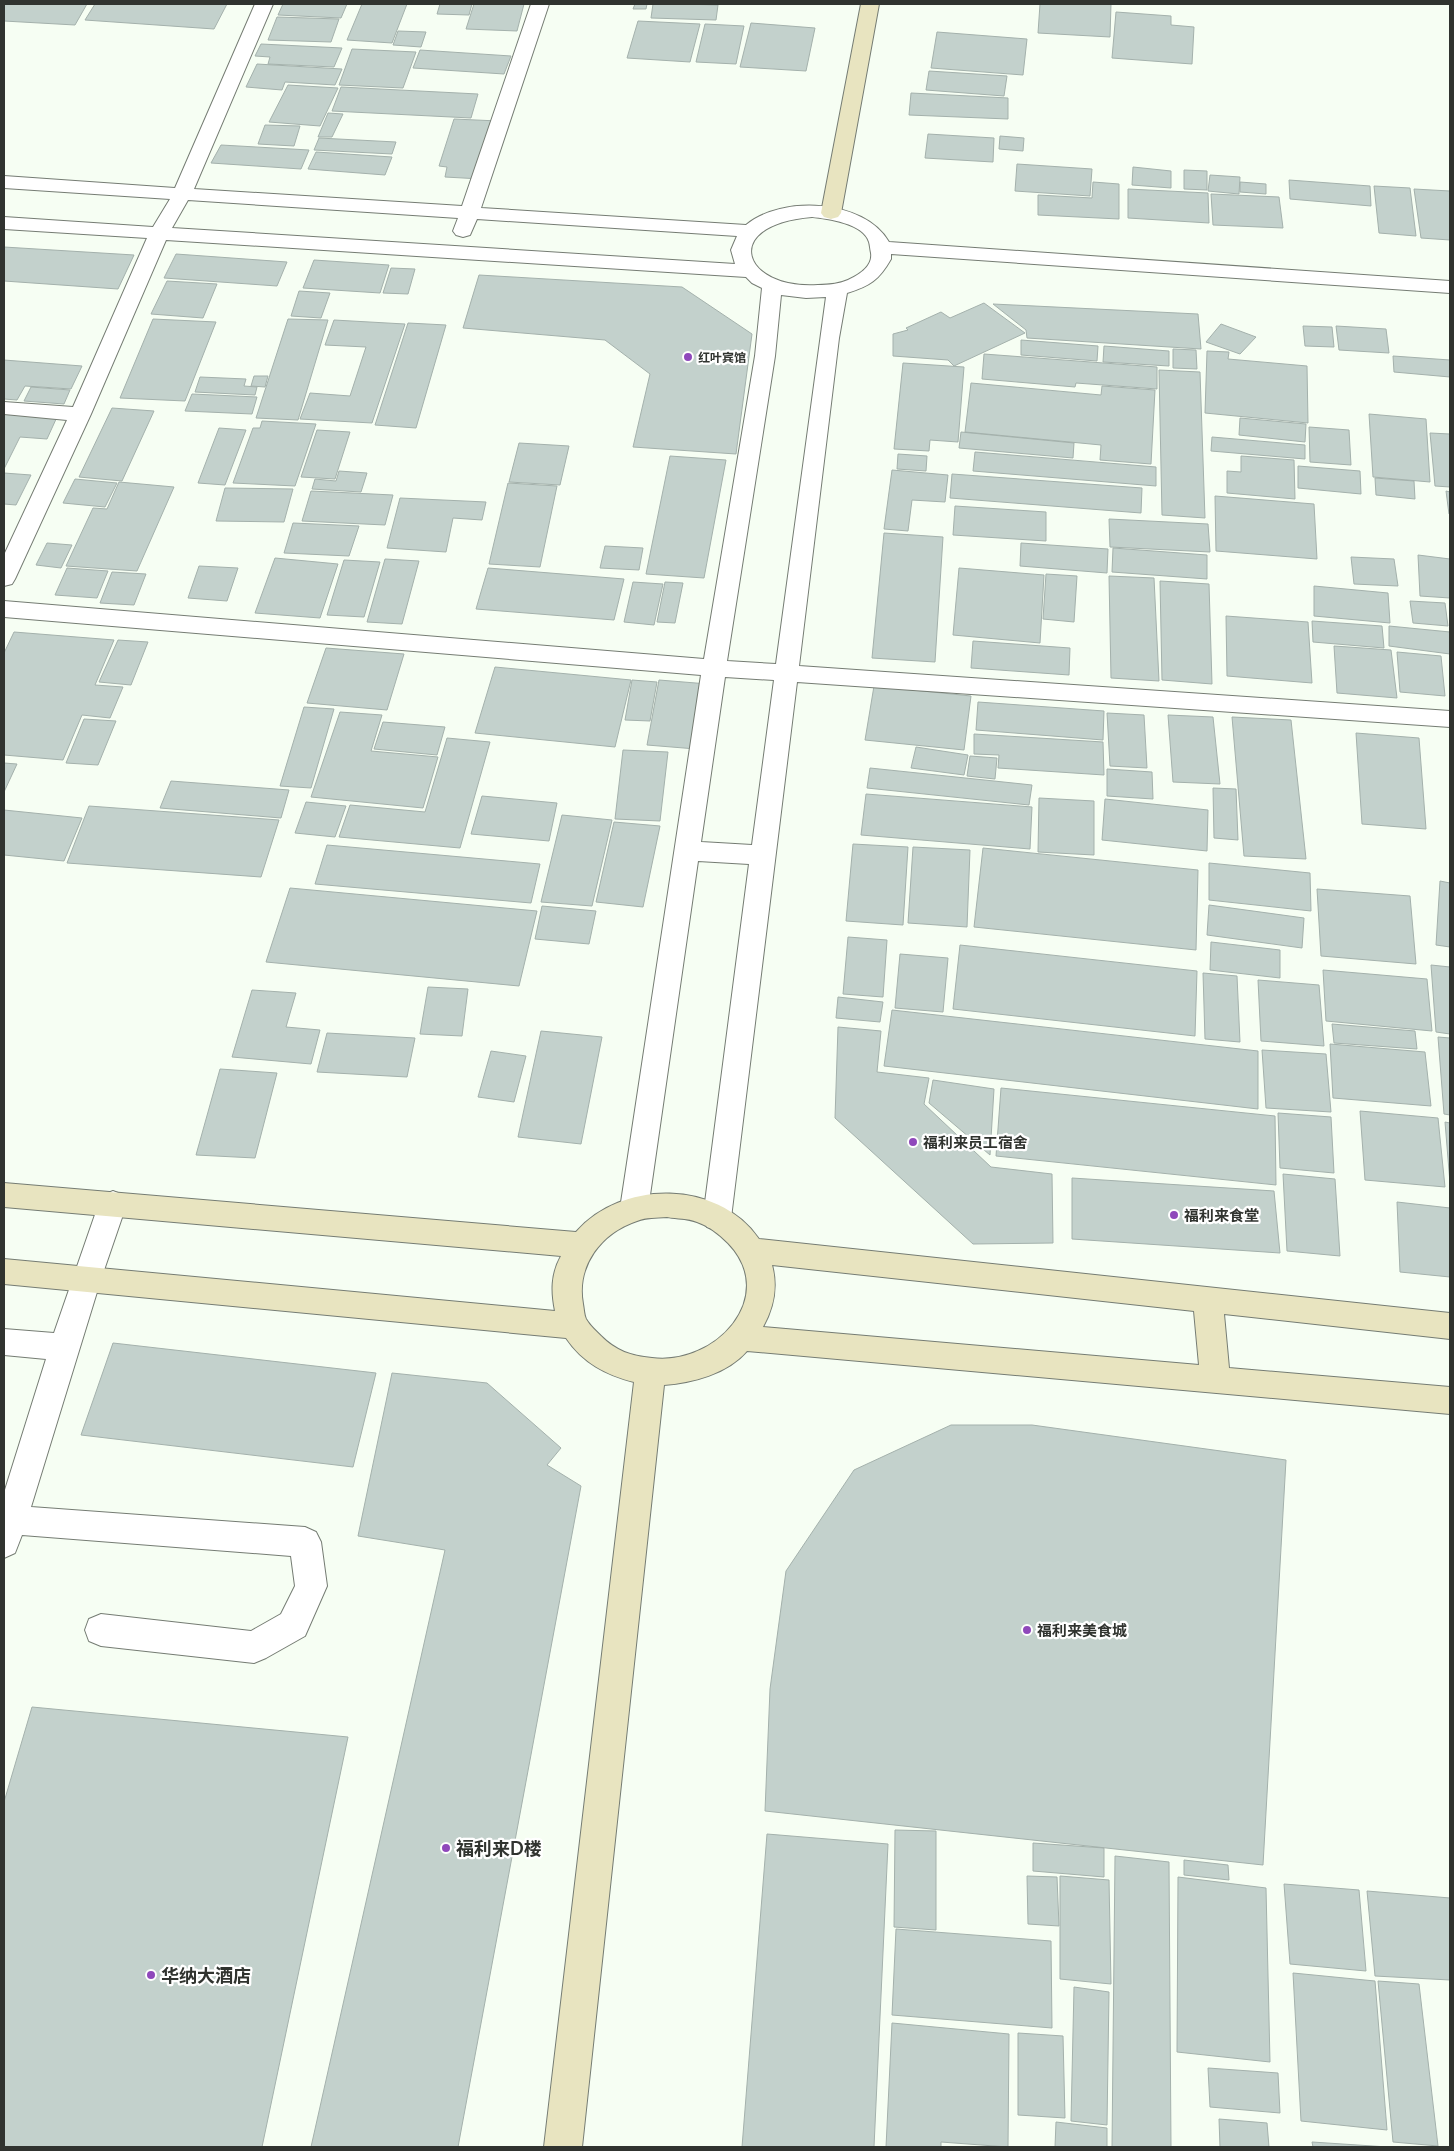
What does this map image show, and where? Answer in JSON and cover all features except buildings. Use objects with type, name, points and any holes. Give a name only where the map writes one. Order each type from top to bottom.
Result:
[{"type":"street","points":[[4,578],[80,414],[159,234],[182,194],[264,4]]},
{"type":"street","points":[[454,253],[470,214],[540,4]]},
{"type":"street","points":[[831,213],[870,4]]},
{"type":"street","points":[[4,182],[749,231]]},
{"type":"street","points":[[4,223],[748,271],[772,286],[793,291],[816,293],[838,290],[858,283],[873,273],[881,260],[881,247],[876,236],[850,218],[812,211],[776,216],[760,222],[749,231],[741,244],[741,257],[748,271]]},
{"type":"street","points":[[881,247],[1450,287]]},
{"type":"street","points":[[634,1209],[714,668],[765,356],[772,286]]},
{"type":"street","points":[[717,1218],[785,674],[829,338],[838,290]]},
{"type":"street","points":[[4,408],[80,414]]},
{"type":"street","points":[[4,609],[785,674],[1450,719]]},
{"type":"street","points":[[687,851],[762,855]]},
{"type":"street","points":[[4,1194],[581,1244]]},
{"type":"street","points":[[101,1630],[254,1647],[293,1625],[311,1586],[305,1542],[7,1532],[64,1347],[112,1203]]},
{"type":"street","points":[[668,1205],[700,1210],[717,1218],[733,1228],[752,1251],[762,1279],[758,1309],[742,1338],[717,1358],[685,1371],[650,1373],[622,1367],[594,1350],[574,1326],[565,1298],[568,1269],[581,1244],[605,1223],[634,1209],[668,1205]]},
{"type":"street","points":[[752,1251],[1450,1326]]},
{"type":"street","points":[[4,1272],[574,1326]]},
{"type":"street","points":[[1208,1300],[1215,1380]]},
{"type":"street","points":[[742,1338],[1450,1401]]},
{"type":"street","points":[[4,1342],[64,1347]]},
{"type":"street","points":[[563,2147],[650,1373]]},
{"type":"place","name":"红叶宾馆","points":[[688,357]]},
{"type":"place","name":"福利来员工宿舍","points":[[913,1142]]},
{"type":"place","name":"福利来食堂","points":[[1174,1215]]},
{"type":"place","name":"福利来美食城","points":[[1027,1630]]},
{"type":"place","name":"福利来D楼","points":[[446,1848]]},
{"type":"place","name":"华纳大酒店","points":[[151,1975]]}]
